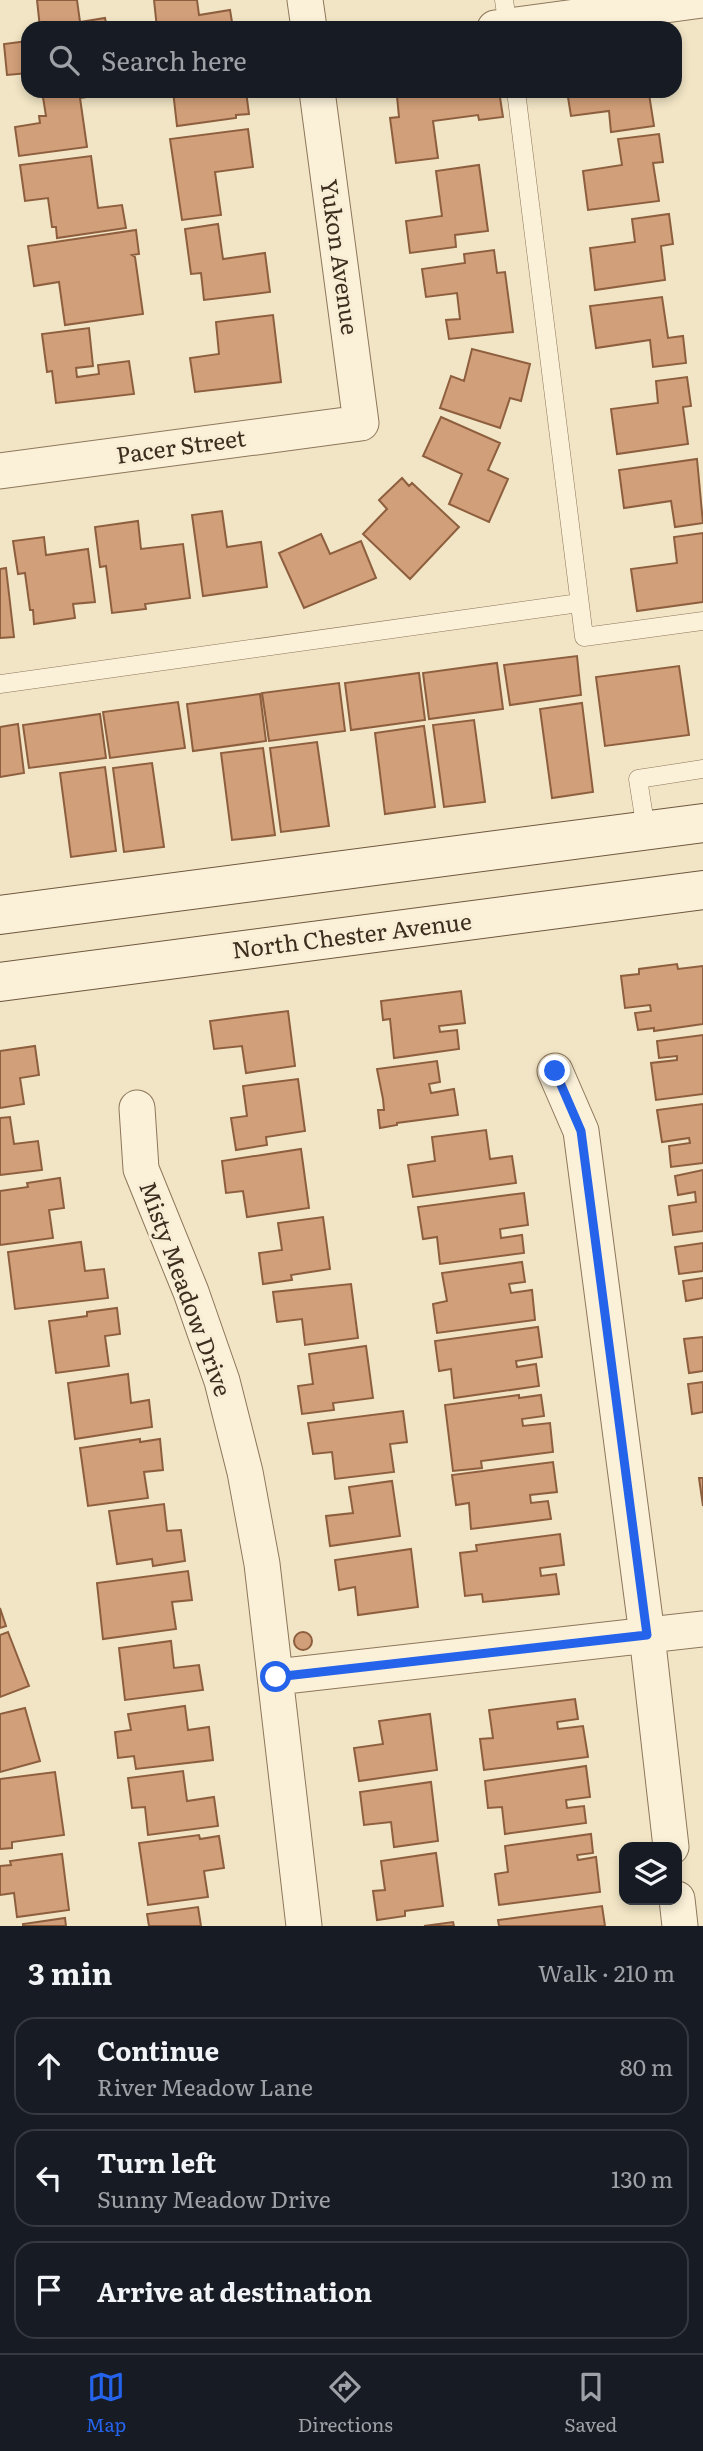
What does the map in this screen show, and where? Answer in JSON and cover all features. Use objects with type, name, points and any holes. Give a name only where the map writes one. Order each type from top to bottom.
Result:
[{"type":"main road","points":[[0,915],[703,823]]},
{"type":"main road","name":"North Chester Avenue","points":[[0,982],[703,890]]},
{"type":"street","points":[[305,0],[308,21]]},
{"type":"street","points":[[504,21],[701,0]]},
{"type":"street","name":"Yukon Avenue","points":[[318,98],[361,423]]},
{"type":"street","name":"Pacer Street","points":[[0,471],[361,423]]},
{"type":"street","points":[[555,1071],[581,1131],[647,1635],[670,1842]]},
{"type":"street","name":"Misty Meadow Drive","points":[[137,1108],[141,1169],[191,1293],[222,1381],[245,1472],[262,1564],[304,1926]]},
{"type":"street","points":[[276,1677],[703,1629]]},
{"type":"street","points":[[678,1905],[680,1926]]},
{"type":"lane","points":[[517,98],[584,637],[703,621]]},
{"type":"lane","points":[[0,684],[579,603]]},
{"type":"lane","points":[[646,831],[638,779],[703,769]]},
{"type":"building","points":[[37,0],[77,0],[80,21],[39,21]]},
{"type":"building","points":[[154,0],[197,0],[199,15],[230,10],[232,21],[156,21]]},
{"type":"building","points":[[21,42],[21,74],[7,75],[4,44]]},
{"type":"building","points":[[43,98],[80,98],[87,147],[19,156],[15,127],[40,123],[39,116],[46,116]]},
{"type":"building","points":[[174,98],[247,98],[249,114],[177,126]]},
{"type":"building","points":[[397,98],[500,98],[503,117],[479,120],[478,115],[433,121],[438,158],[396,163],[390,118],[399,117]]},
{"type":"building","points":[[568,98],[650,98],[654,126],[611,132],[609,111],[571,116]]},
{"type":"building","points":[[248,129],[253,167],[215,172],[221,215],[182,220],[170,139]]},
{"type":"building","points":[[659,134],[663,162],[653,163],[659,201],[588,210],[583,171],[622,165],[618,139]]},
{"type":"building","points":[[91,156],[98,208],[122,205],[126,228],[57,238],[56,227],[52,227],[48,198],[25,201],[20,165]]},
{"type":"building","points":[[479,165],[488,231],[455,235],[456,247],[410,253],[406,221],[442,216],[436,171]]},
{"type":"building","points":[[669,214],[673,244],[661,246],[665,280],[595,290],[590,248],[635,242],[632,219]]},
{"type":"building","points":[[218,224],[223,259],[265,253],[270,292],[204,300],[201,273],[191,274],[185,229]]},
{"type":"building","points":[[136,230],[139,254],[132,255],[135,257],[143,314],[65,325],[59,282],[34,286],[28,246]]},
{"type":"building","points":[[494,250],[497,273],[505,272],[513,332],[449,339],[446,320],[460,319],[457,293],[426,297],[422,269],[465,263],[464,254]]},
{"type":"building","points":[[662,297],[668,338],[683,336],[686,363],[653,367],[650,340],[596,348],[590,306]]},
{"type":"building","points":[[273,315],[281,382],[195,392],[190,358],[219,354],[216,322]]},
{"type":"building","points":[[89,328],[93,366],[76,368],[77,377],[99,374],[98,365],[129,361],[134,394],[56,403],[52,371],[47,372],[42,334]]},
{"type":"building","points":[[472,349],[530,364],[521,401],[510,398],[500,428],[440,408],[451,376],[464,381]]},
{"type":"building","points":[[687,377],[691,406],[683,407],[688,444],[617,454],[611,409],[658,403],[656,381]]},
{"type":"building","points":[[441,417],[500,443],[488,470],[508,479],[489,522],[449,504],[462,474],[423,456]]},
{"type":"building","points":[[697,459],[703,523],[675,527],[671,501],[624,508],[619,470]]},
{"type":"building","points":[[402,478],[409,486],[412,483],[459,527],[410,579],[363,534],[387,509],[379,500]]},
{"type":"building","points":[[222,511],[227,547],[261,542],[267,587],[203,596],[192,515]]},
{"type":"building","points":[[138,521],[141,549],[183,544],[190,598],[145,604],[146,609],[112,613],[106,566],[100,567],[95,527]]},
{"type":"building","points":[[703,533],[703,602],[637,611],[631,569],[677,563],[674,537]]},
{"type":"building","points":[[321,534],[330,554],[361,541],[376,578],[304,608],[279,553]]},
{"type":"building","points":[[44,537],[46,555],[88,549],[95,602],[73,604],[75,618],[34,624],[25,573],[18,574],[13,541]]},
{"type":"building","points":[[6,568],[14,637],[0,638],[0,569]]},
{"type":"building","points":[[577,656],[581,695],[510,705],[504,665]]},
{"type":"building","points":[[497,663],[503,709],[429,719],[423,673]]},
{"type":"building","points":[[679,666],[689,735],[605,746],[596,677]]},
{"type":"building","points":[[419,673],[425,720],[351,730],[345,683]]},
{"type":"building","points":[[339,683],[345,731],[269,741],[262,693]]},
{"type":"building","points":[[260,694],[266,741],[193,751],[187,704]]},
{"type":"building","points":[[178,702],[185,748],[110,758],[103,712]]},
{"type":"building","points":[[582,703],[593,792],[552,798],[540,709]]},
{"type":"building","points":[[100,714],[106,758],[29,768],[23,725]]},
{"type":"building","points":[[474,720],[485,802],[444,807],[433,725]]},
{"type":"building","points":[[18,724],[24,773],[0,777],[0,727]]},
{"type":"building","points":[[424,726],[435,807],[385,814],[375,733]]},
{"type":"building","points":[[317,742],[329,826],[281,832],[270,748]]},
{"type":"building","points":[[263,748],[275,835],[232,840],[221,753]]},
{"type":"building","points":[[152,763],[164,847],[124,852],[113,768]]},
{"type":"building","points":[[105,767],[116,851],[71,857],[60,773]]},
{"type":"building","points":[[677,964],[678,969],[703,966],[703,1024],[654,1031],[654,1028],[638,1030],[635,1013],[651,1011],[650,1005],[625,1008],[621,976],[639,974],[639,969]]},
{"type":"building","points":[[461,991],[465,1023],[439,1026],[440,1032],[457,1030],[459,1049],[394,1058],[390,1019],[383,1020],[381,1001]]},
{"type":"building","points":[[288,1011],[295,1066],[246,1073],[242,1046],[214,1049],[210,1021]]},
{"type":"building","points":[[703,1035],[703,1094],[656,1100],[651,1063],[677,1060],[677,1056],[659,1058],[657,1041]]},
{"type":"building","points":[[35,1046],[39,1075],[20,1078],[24,1104],[0,1108],[0,1051]]},
{"type":"building","points":[[437,1061],[440,1082],[429,1084],[431,1093],[454,1089],[458,1115],[397,1123],[380,1128],[378,1110],[384,1110],[377,1069]]},
{"type":"building","points":[[298,1079],[305,1131],[266,1137],[267,1145],[236,1150],[231,1118],[247,1116],[243,1086]]},
{"type":"building","points":[[703,1104],[703,1163],[671,1167],[669,1146],[690,1143],[689,1138],[662,1142],[657,1110]]},
{"type":"building","points":[[10,1117],[14,1144],[38,1141],[42,1170],[0,1175],[0,1118]]},
{"type":"building","points":[[486,1130],[490,1159],[512,1156],[516,1183],[413,1197],[408,1165],[435,1161],[432,1137]]},
{"type":"building","points":[[301,1149],[309,1208],[247,1217],[243,1191],[226,1193],[222,1161]]},
{"type":"building","points":[[703,1170],[703,1231],[673,1235],[669,1206],[696,1202],[695,1192],[678,1195],[675,1176]]},
{"type":"building","points":[[60,1178],[64,1208],[49,1210],[53,1238],[0,1245],[0,1191],[28,1187],[27,1183]]},
{"type":"building","points":[[524,1193],[528,1225],[500,1229],[501,1238],[522,1235],[524,1253],[440,1264],[437,1237],[423,1239],[418,1207]]},
{"type":"building","points":[[323,1217],[330,1269],[291,1275],[292,1280],[263,1284],[259,1253],[282,1250],[278,1223]]},
{"type":"building","points":[[81,1242],[85,1271],[104,1269],[108,1298],[15,1309],[8,1252]]},
{"type":"building","points":[[703,1243],[703,1271],[679,1274],[675,1247]]},
{"type":"building","points":[[522,1262],[525,1282],[509,1284],[511,1293],[532,1290],[535,1320],[437,1333],[433,1304],[447,1301],[442,1273]]},
{"type":"building","points":[[703,1278],[703,1298],[686,1301],[683,1281]]},
{"type":"building","points":[[351,1284],[358,1338],[305,1345],[302,1319],[277,1322],[273,1292]]},
{"type":"building","points":[[117,1308],[120,1334],[105,1336],[109,1366],[56,1373],[49,1321],[87,1316],[87,1312]]},
{"type":"building","points":[[538,1327],[542,1357],[516,1361],[517,1367],[536,1364],[539,1386],[454,1398],[451,1369],[439,1371],[435,1341]]},
{"type":"building","points":[[703,1337],[703,1371],[689,1373],[684,1339]]},
{"type":"building","points":[[366,1346],[373,1398],[333,1403],[334,1410],[302,1414],[298,1386],[313,1384],[309,1354]]},
{"type":"building","points":[[128,1374],[131,1403],[149,1400],[152,1427],[75,1439],[68,1383]]},
{"type":"building","points":[[703,1382],[703,1412],[692,1414],[688,1384]]},
{"type":"building","points":[[519,1395],[519,1398],[541,1395],[544,1416],[522,1419],[523,1426],[550,1423],[553,1452],[481,1461],[482,1468],[453,1471],[445,1405]]},
{"type":"building","points":[[403,1411],[407,1442],[390,1444],[394,1472],[335,1479],[332,1452],[313,1454],[308,1423]]},
{"type":"building","points":[[140,1439],[140,1442],[160,1439],[163,1470],[144,1472],[148,1498],[88,1506],[80,1448]]},
{"type":"building","points":[[553,1462],[557,1492],[530,1495],[531,1503],[548,1501],[551,1519],[471,1529],[469,1503],[456,1505],[452,1475]]},
{"type":"building","points":[[699,1478],[703,1478],[703,1506]]},
{"type":"building","points":[[392,1481],[400,1536],[330,1546],[326,1516],[353,1513],[349,1487]]},
{"type":"building","points":[[164,1504],[167,1531],[181,1530],[185,1561],[153,1566],[152,1559],[117,1564],[109,1511]]},
{"type":"building","points":[[560,1534],[564,1565],[540,1568],[541,1576],[556,1574],[559,1594],[483,1602],[482,1594],[465,1596],[460,1553],[477,1551],[476,1545]]},
{"type":"building","points":[[411,1549],[418,1607],[358,1615],[355,1587],[339,1590],[335,1560]]},
{"type":"building","points":[[188,1571],[192,1600],[172,1602],[176,1629],[103,1639],[97,1583]]},
{"type":"building","points":[[0,1608],[6,1626],[0,1628]]},
{"type":"building","points":[[8,1632],[29,1686],[0,1697],[0,1635]]},
{"type":"building","points":[[303,1632],[309,1635],[312,1641],[309,1647],[303,1650],[297,1647],[294,1641],[297,1635]]},
{"type":"building","points":[[171,1641],[174,1668],[199,1665],[203,1690],[125,1700],[119,1648]]},
{"type":"building","points":[[575,1699],[578,1719],[557,1722],[558,1729],[583,1726],[588,1757],[484,1770],[480,1739],[493,1738],[489,1710]]},
{"type":"building","points":[[185,1706],[188,1730],[209,1727],[213,1760],[136,1769],[134,1756],[118,1758],[115,1732],[131,1730],[128,1714]]},
{"type":"building","points":[[25,1708],[40,1761],[0,1772],[0,1714]]},
{"type":"building","points":[[430,1714],[437,1770],[359,1781],[354,1748],[383,1744],[379,1721]]},
{"type":"building","points":[[586,1766],[590,1797],[566,1800],[567,1808],[584,1806],[586,1823],[505,1834],[502,1807],[488,1808],[485,1781]]},
{"type":"building","points":[[183,1771],[187,1801],[214,1797],[218,1826],[148,1835],[145,1807],[132,1808],[128,1778]]},
{"type":"building","points":[[55,1772],[64,1835],[12,1842],[12,1848],[0,1849],[0,1779]]},
{"type":"building","points":[[431,1782],[438,1841],[394,1847],[391,1822],[364,1825],[360,1792]]},
{"type":"building","points":[[591,1834],[593,1853],[577,1855],[578,1860],[596,1857],[600,1892],[499,1905],[495,1874],[508,1872],[505,1846]]},
{"type":"building","points":[[199,1835],[200,1839],[219,1836],[224,1868],[204,1871],[208,1897],[148,1905],[139,1843]]},
{"type":"building","points":[[436,1853],[443,1906],[405,1911],[405,1916],[377,1920],[373,1891],[385,1890],[381,1861]]},
{"type":"building","points":[[62,1854],[69,1910],[17,1917],[14,1893],[0,1895],[0,1866],[11,1865],[10,1861]]},
{"type":"building","points":[[602,1906],[605,1926],[499,1926],[498,1920]]},
{"type":"building","points":[[198,1907],[201,1926],[149,1926],[147,1914]]},
{"type":"building","points":[[65,1918],[66,1926],[23,1926],[23,1924]]},
{"type":"building","points":[[453,1922],[454,1926],[424,1926]]},
{"type":"route","points":[[276,1677],[647,1635],[581,1131],[555,1071]]}]
